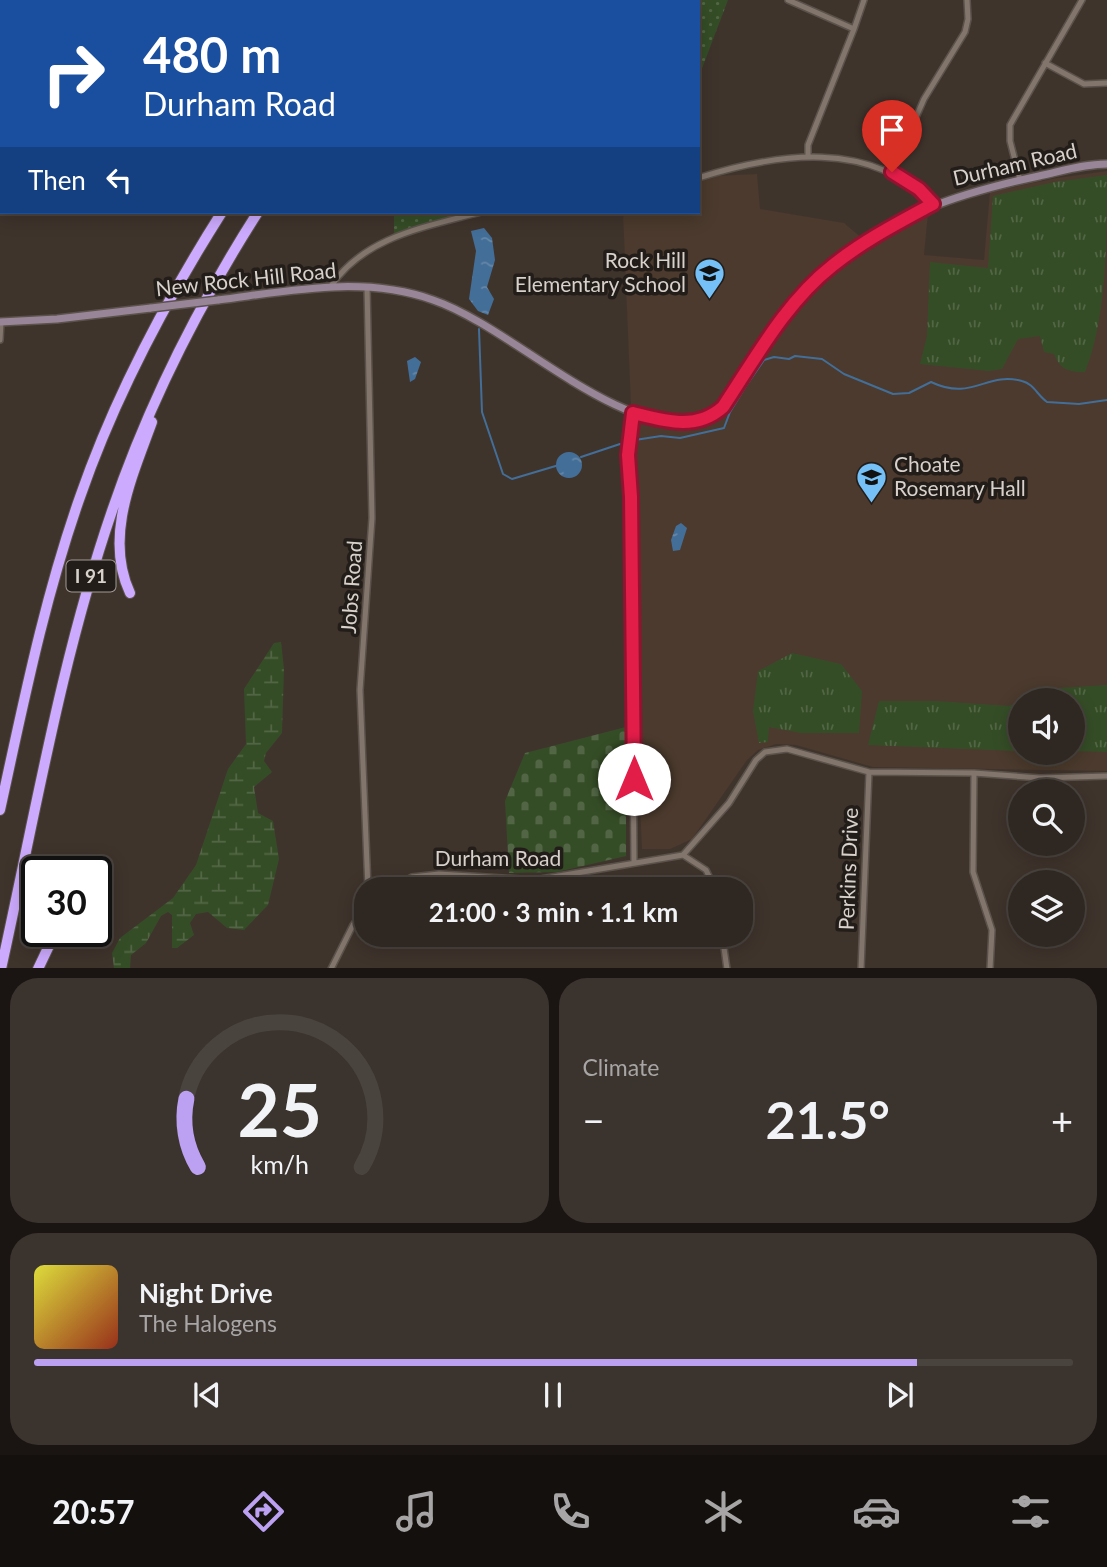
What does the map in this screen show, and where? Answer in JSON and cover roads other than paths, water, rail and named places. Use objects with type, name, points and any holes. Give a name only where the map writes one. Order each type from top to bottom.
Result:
[{"type":"highway","name":"I 91","points":[[0,810],[45,614],[83,488],[149,336],[221,214]]},
{"type":"highway","name":"I 91","points":[[1,968],[83,606],[115,502],[157,396],[200,310],[257,214]]},
{"type":"highway","points":[[130,593],[121,568],[120,525],[155,415],[157,396]]},
{"type":"highway","points":[[38,968],[48,947]]},
{"type":"main road","name":"Durham Road","points":[[633,413],[698,423],[711,418],[723,407],[783,319],[830,267],[882,231],[933,204],[1020,180],[1107,164]]},
{"type":"main road","name":"New Rock Hill Road","points":[[0,322],[57,319],[331,286],[367,287],[414,294],[449,306],[633,413]]},
{"type":"street","points":[[788,0],[853,29]]},
{"type":"street","points":[[808,155],[808,145],[864,0]]},
{"type":"street","points":[[892,172],[924,99],[965,32],[968,19],[967,0]]},
{"type":"street","points":[[1020,180],[1010,141],[1010,125],[1082,0]]},
{"type":"street","points":[[1045,62],[1084,83],[1107,83]]},
{"type":"street","points":[[700,177],[746,165],[808,155],[840,159],[892,172],[919,189],[933,204]]},
{"type":"street","points":[[331,286],[344,268],[390,237],[474,214]]},
{"type":"street","name":"Jobs Road","points":[[367,287],[372,519],[360,690],[368,877]]},
{"type":"street","points":[[0,322],[0,340]]},
{"type":"street","points":[[633,413],[628,455],[631,497],[634,862]]},
{"type":"street","points":[[709,877],[706,870],[683,855],[729,803],[749,767],[765,752],[787,749],[869,772],[974,772],[1040,778],[1107,776]]},
{"type":"street","name":"Perkins Drive","points":[[861,968],[869,772]]},
{"type":"street","points":[[974,772],[972,872],[992,930],[990,968]]},
{"type":"street","name":"Durham Road","points":[[567,877],[634,862],[683,855]]},
{"type":"street","name":"Durham Road","points":[[412,877],[439,874],[487,877]]},
{"type":"street","points":[[331,968],[354,924]]},
{"type":"street","points":[[724,947],[727,968]]},
{"type":"water","points":[[484,228],[492,238],[495,260],[487,287],[494,299],[488,315],[478,311],[469,299],[476,251],[471,231]]},
{"type":"water","points":[[415,357],[421,362],[415,379],[410,382],[407,361]]},
{"type":"water","points":[[569,452],[578,456],[582,465],[578,474],[569,478],[560,474],[556,465],[560,456]]},
{"type":"water","points":[[681,523],[687,528],[680,550],[673,551],[671,540],[676,526]]},
{"type":"waterway","points":[[479,329],[482,412],[503,474],[512,479],[559,465]]},
{"type":"waterway","points":[[635,440],[661,436],[680,438],[724,428],[730,412],[764,360],[774,357],[822,359],[844,374],[893,394],[909,393],[931,382],[958,389],[1009,379],[1030,385],[1047,402],[1079,404],[1107,400]]},
{"type":"waterway","points":[[581,457],[620,444]]},
{"type":"place","name":"Rock Hill Elementary School","points":[[709,300]]},
{"type":"place","name":"Choate Rosemary Hall","points":[[871,504]]}]
